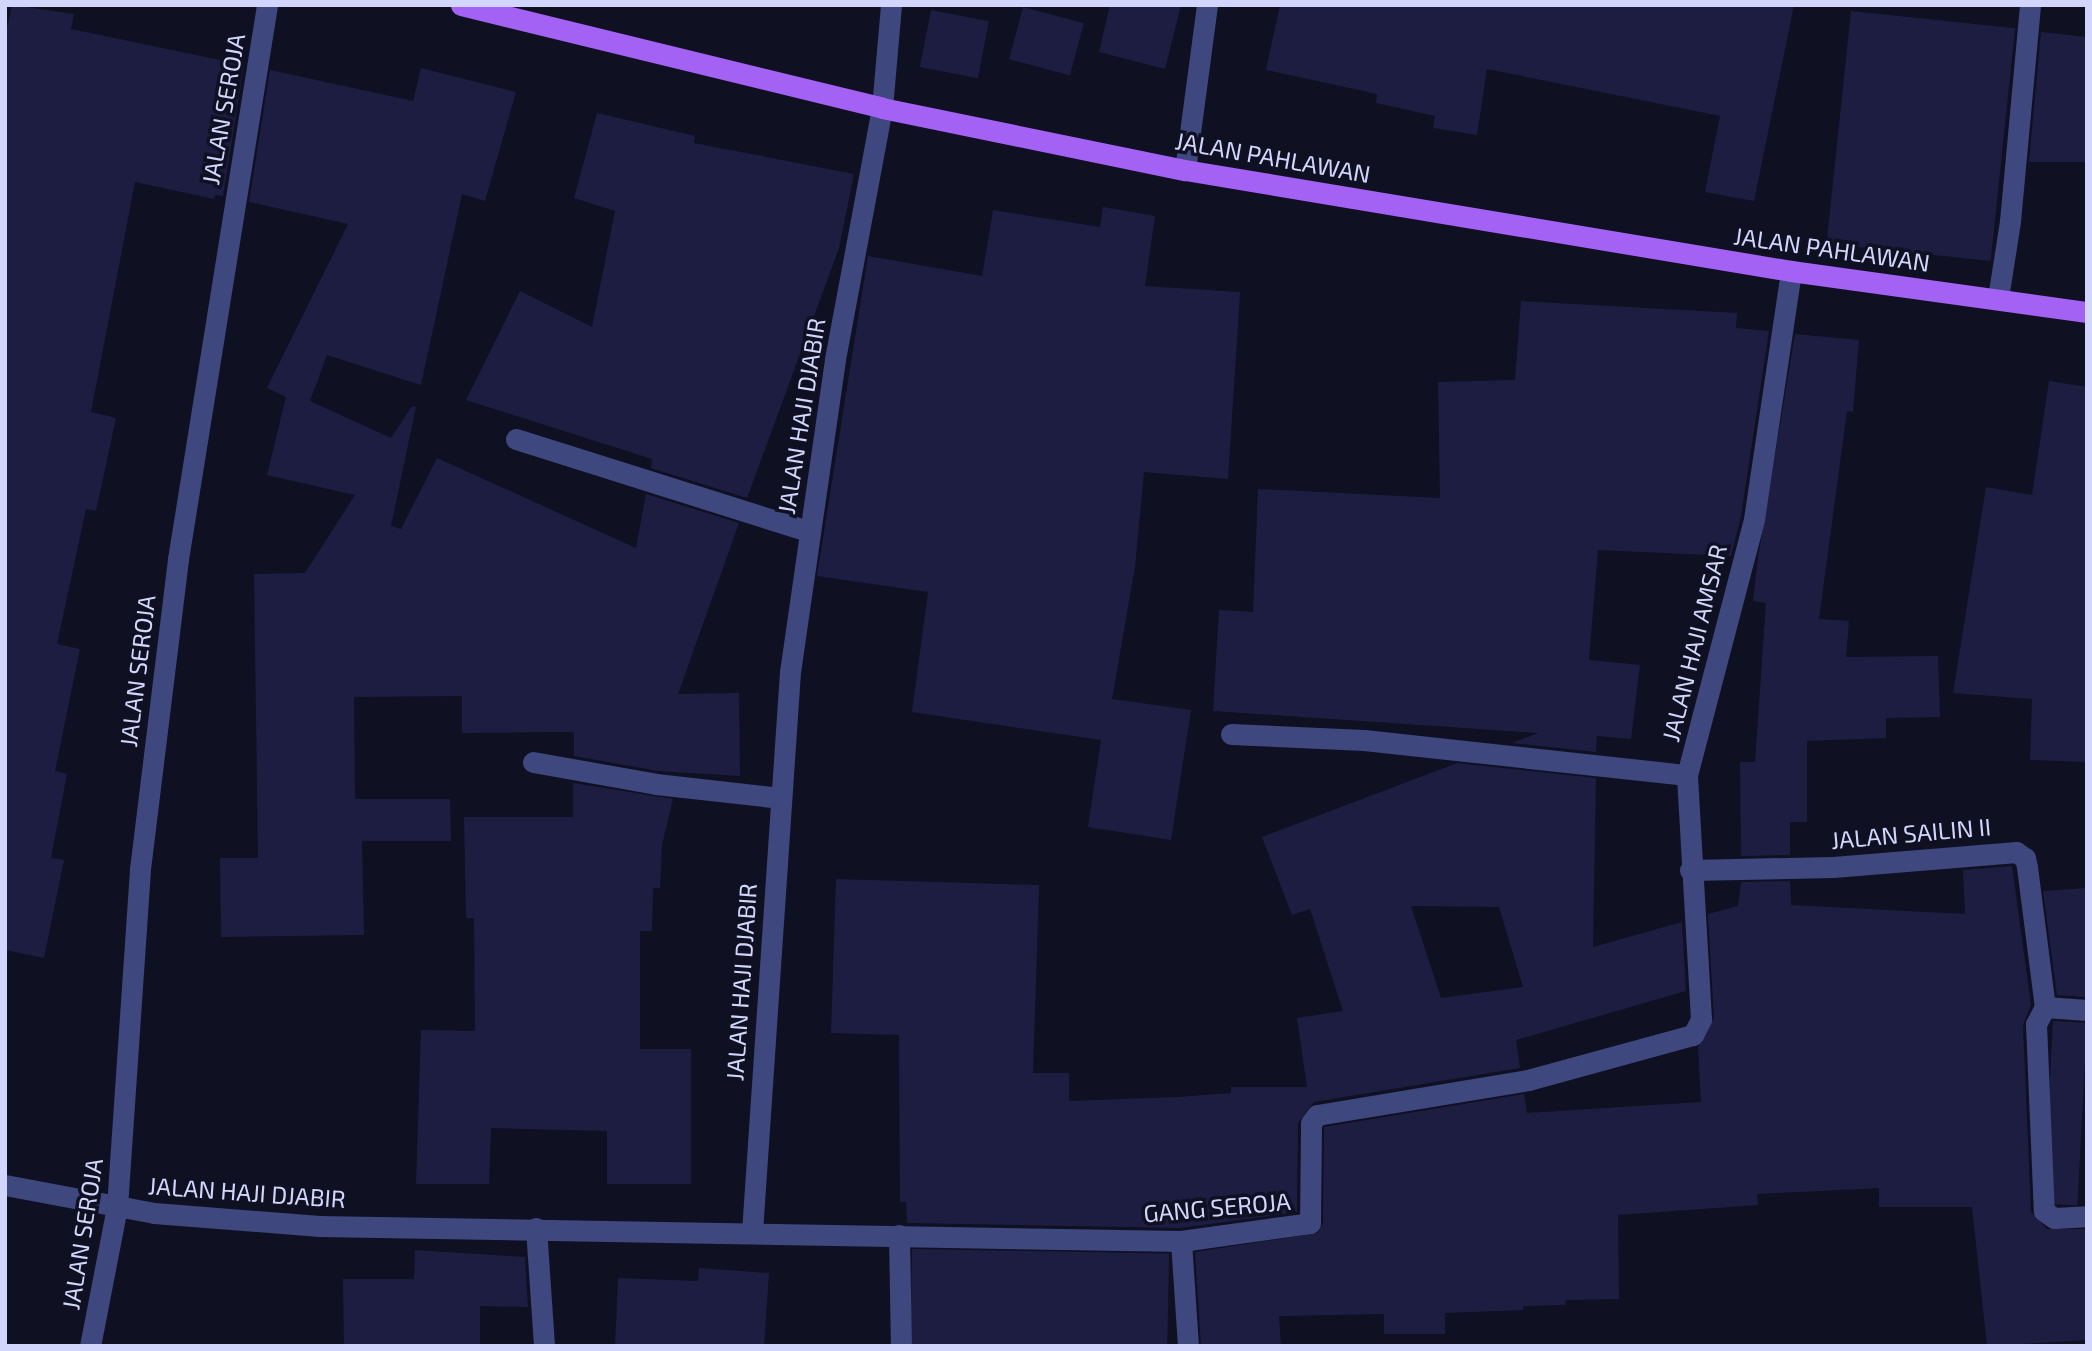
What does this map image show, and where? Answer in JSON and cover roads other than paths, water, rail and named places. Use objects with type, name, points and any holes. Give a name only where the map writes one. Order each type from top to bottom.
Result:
[{"type":"main road","name":"JALAN PAHLAWAN","points":[[461,5],[882,108],[1185,170],[1791,271],[2087,312]]},
{"type":"street","name":"JALAN SEROJA","points":[[90,1346],[117,1207],[139,869],[176,572],[267,5]]},
{"type":"street","name":"JALAN HAJI DJABIR","points":[[117,1207],[320,1226],[752,1232],[790,672],[808,531],[835,359],[882,108],[891,5]]},
{"type":"street","points":[[1185,170],[1207,5]]},
{"type":"street","points":[[1997,298],[2010,221],[2030,5]]},
{"type":"street","name":"JALAN HAJI AMSAR","points":[[1697,1030],[1701,1019],[1690,870],[1687,775],[1754,519],[1791,271]]},
{"type":"street","points":[[516,439],[808,531]]},
{"type":"street","points":[[1231,734],[1364,740],[1687,775]]},
{"type":"street","points":[[533,762],[656,784],[780,798]]},
{"type":"street","name":"JALAN SAILIN II","points":[[1690,870],[1833,867],[2016,852],[2025,858],[2027,867],[2045,1007]]},
{"type":"street","points":[[2087,1010],[2045,1007],[2036,1024],[2043,1211],[2054,1218],[2087,1216]]},
{"type":"street","name":"GANG SEROJA","points":[[752,1232],[1181,1241],[1310,1223],[1311,1123],[1317,1115],[1528,1080],[1688,1037],[1697,1030]]},
{"type":"street","points":[[5,1185],[117,1207]]},
{"type":"street","points":[[536,1228],[544,1346]]},
{"type":"street","points":[[899,1235],[901,1346]]},
{"type":"street","points":[[1181,1241],[1188,1346]]}]
